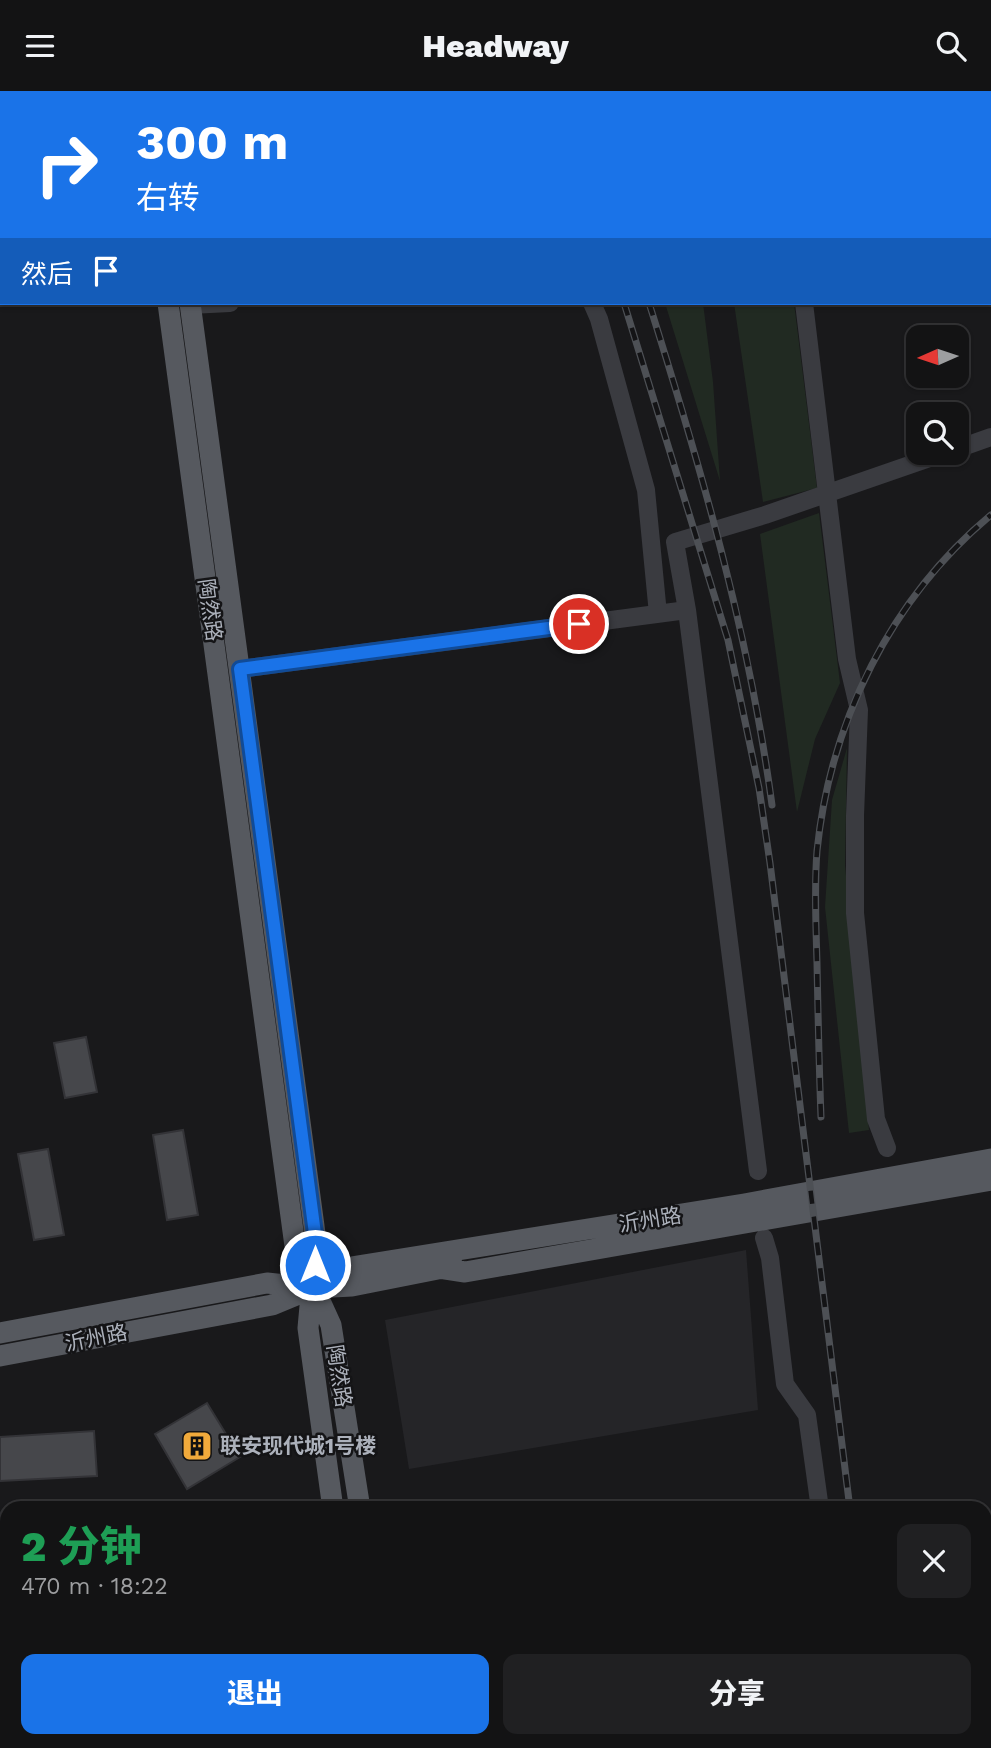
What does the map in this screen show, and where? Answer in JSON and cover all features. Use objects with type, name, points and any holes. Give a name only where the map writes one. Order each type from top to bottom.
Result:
[{"type":"main road","name":"陶然路","points":[[169,305],[295,1245],[331,1325],[359,1501]]},
{"type":"main road","name":"陶然路","points":[[190,305],[316,1241],[309,1328],[332,1501]]},
{"type":"main road","points":[[206,579],[224,641],[234,622]]},
{"type":"main road","points":[[225,719],[234,700],[255,778]]},
{"type":"main road","points":[[439,1261],[468,1241],[991,1148]]},
{"type":"main road","name":"沂州路","points":[[0,1333],[267,1283],[313,1288],[352,1286],[439,1261],[991,1159]]},
{"type":"main road","name":"沂州路","points":[[439,1261],[991,1171]]},
{"type":"main road","points":[[439,1261],[465,1272],[991,1180]]},
{"type":"main road","name":"沂州路","points":[[0,1356],[272,1305],[313,1288]]},
{"type":"street","points":[[593,305],[646,490],[658,614]]},
{"type":"street","points":[[804,305],[848,659],[859,710],[855,913],[876,1119],[887,1148]]},
{"type":"street","points":[[969,445],[991,437]]},
{"type":"street","points":[[758,1171],[687,610],[676,542],[910,465]]},
{"type":"street","points":[[240,669],[687,610]]},
{"type":"street","points":[[764,1238],[770,1258],[785,1384],[807,1415],[819,1501]]},
{"type":"shaded area","points":[[666,305],[703,305],[713,382],[720,481]]},
{"type":"shaded area","points":[[734,305],[794,305],[817,488],[763,502]]},
{"type":"shaded area","points":[[819,513],[840,683],[815,739],[797,812],[760,534]]},
{"type":"shaded area","points":[[847,748],[845,865],[869,1130],[849,1133],[825,907],[832,800]]},
{"type":"shaded area","points":[[746,1250],[758,1410],[409,1469],[385,1320]]},
{"type":"building","points":[[86,1037],[97,1092],[65,1098],[54,1043]]},
{"type":"building","points":[[183,1130],[198,1215],[167,1220],[153,1135]]},
{"type":"building","points":[[48,1149],[64,1235],[34,1240],[18,1154]]},
{"type":"building","name":"联安现代城1号楼","points":[[207,1403],[240,1457],[187,1489],[155,1434]]},
{"type":"building","points":[[94,1431],[97,1476],[0,1481],[0,1437]]},
{"type":"railway","points":[[625,305],[728,640],[759,788],[849,1501]]},
{"type":"railway","points":[[650,305],[705,489],[737,614],[772,805]]},
{"type":"railway","points":[[821,1117],[816,865],[824,803],[836,756],[851,710],[871,666],[895,624],[923,584],[955,548],[991,515]]},
{"type":"place","name":"联安现代城1号楼","points":[[197,1446]]},
{"type":"route","points":[[315,1265],[316,1241],[240,669],[579,624]]}]
